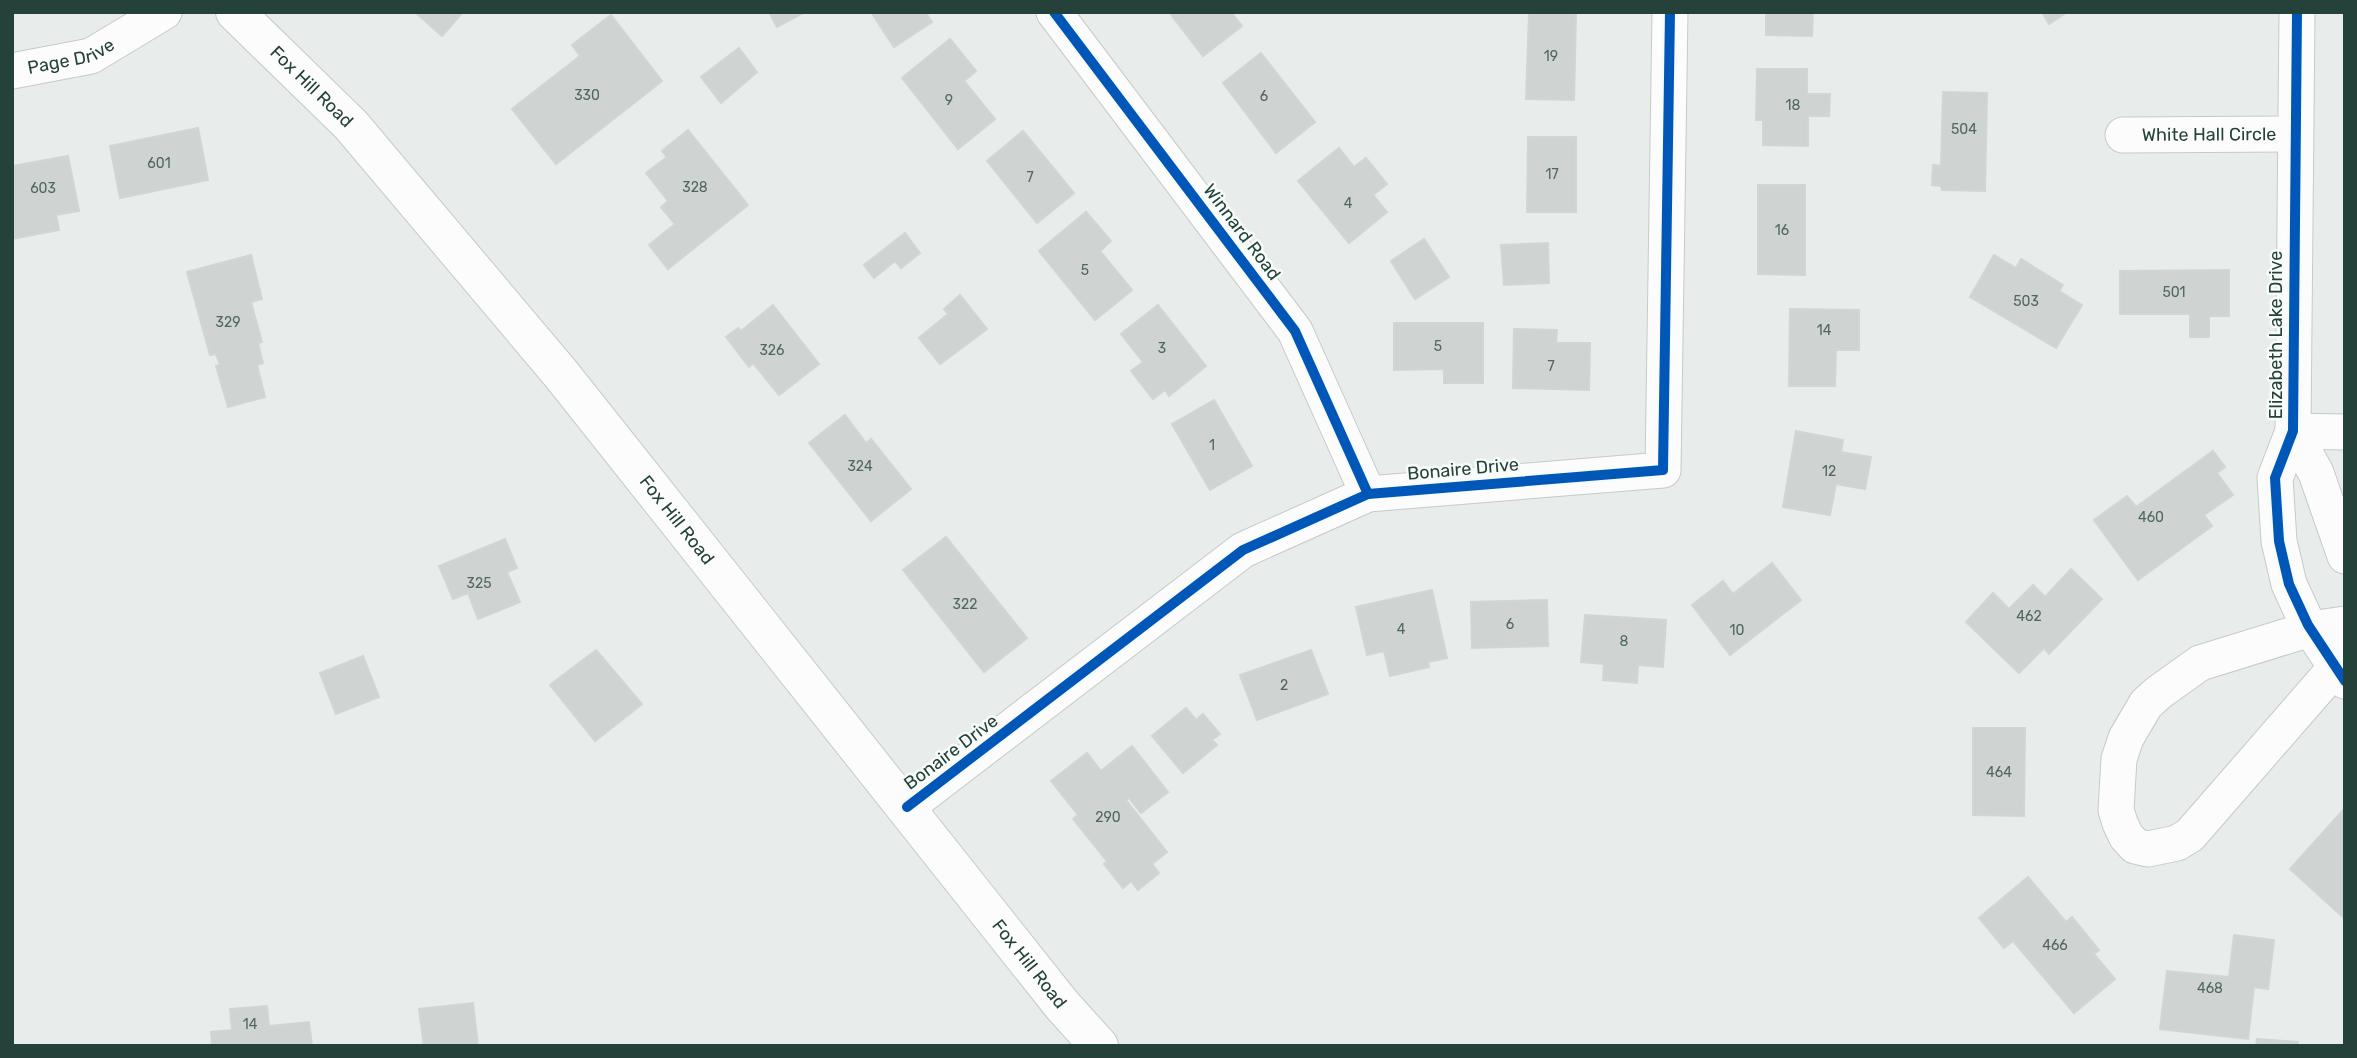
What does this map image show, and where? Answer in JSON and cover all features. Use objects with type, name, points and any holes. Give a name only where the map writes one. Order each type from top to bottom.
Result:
[{"type":"main road","name":"Fox Hill Road","points":[[235,12],[351,125],[561,374],[1062,1005],[1099,1046]]},
{"type":"street","name":"Page Drive","points":[[12,71],[91,56],[164,12]]},
{"type":"street","name":"Winnard Road","points":[[1054,12],[1295,331],[1368,494]]},
{"type":"street","name":"Bonaire Drive","points":[[907,807],[1243,550],[1368,494],[1663,470],[1670,12]]},
{"type":"street","name":"Elizabeth Lake Drive","points":[[2297,12],[2293,431],[2275,478],[2279,541],[2290,584],[2310,629],[2342,669],[2190,835],[2177,843],[2148,849],[2136,846],[2126,836],[2116,810],[2119,759],[2126,738],[2146,705],[2158,693],[2200,663],[2310,629]]},
{"type":"street","name":"White Hall Circle","points":[[2123,135],[2295,134]]},
{"type":"street","name":"Elizabeth Lake Drive","points":[[2293,431],[2345,432]]},
{"type":"street","name":"Elizabeth Lake Drive","points":[[2293,431],[2316,473],[2345,556]]},
{"type":"street","points":[[2310,629],[2345,624]]},
{"type":"building","points":[[415,12],[463,12],[442,36]]},
{"type":"building","points":[[769,12],[805,12],[777,27]]},
{"type":"building","points":[[871,12],[925,12],[932,22],[894,47]]},
{"type":"building","points":[[1169,12],[1231,12],[1242,26],[1203,56]]},
{"type":"building","points":[[1766,12],[1813,12],[1812,36],[1766,35]]},
{"type":"building","points":[[2042,12],[2067,12],[2049,24]]},
{"type":"building","points":[[1529,13],[1576,13],[1574,100],[1526,99]]},
{"type":"building","points":[[611,15],[662,81],[556,164],[512,109],[580,56],[572,45]]},
{"type":"building","points":[[950,39],[976,71],[964,81],[995,119],[958,149],[902,78]]},
{"type":"building","points":[[739,48],[757,72],[721,103],[701,77]]},
{"type":"building","points":[[1261,53],[1315,122],[1276,153],[1223,83]]},
{"type":"building","points":[[1757,69],[1807,69],[1807,94],[1830,94],[1829,116],[1808,116],[1808,146],[1763,145],[1763,120],[1756,120]]},
{"type":"building","points":[[1943,92],[1987,93],[1985,191],[1942,190],[1941,186],[1932,185],[1933,165],[1941,166]]},
{"type":"building","points":[[198,128],[208,180],[120,198],[110,146]]},
{"type":"building","points":[[688,130],[748,205],[668,269],[649,245],[675,224],[661,207],[668,201],[646,173],[667,157],[662,151]]},
{"type":"building","points":[[1023,131],[1074,193],[1037,223],[987,161]]},
{"type":"building","points":[[1528,137],[1576,137],[1576,212],[1527,212]]},
{"type":"building","points":[[1339,148],[1354,167],[1366,158],[1387,184],[1373,195],[1387,212],[1349,243],[1298,181]]},
{"type":"building","points":[[68,156],[79,211],[56,215],[59,230],[12,239],[12,166]]},
{"type":"building","points":[[1758,185],[1805,185],[1805,275],[1758,274]]},
{"type":"building","points":[[1086,212],[1111,241],[1100,251],[1132,290],[1095,320],[1039,251]]},
{"type":"building","points":[[905,233],[920,253],[901,268],[895,261],[874,278],[864,265]]},
{"type":"building","points":[[1424,239],[1449,277],[1415,299],[1391,261]]},
{"type":"building","points":[[1548,243],[1549,283],[1504,285],[1501,245]]},
{"type":"building","points":[[251,255],[262,299],[251,302],[262,342],[258,343],[263,363],[257,365],[265,397],[228,407],[216,366],[220,365],[216,354],[210,355],[187,272]]},
{"type":"building","points":[[1994,255],[2016,268],[2021,259],[2063,285],[2059,291],[2082,305],[2056,348],[1970,297]]},
{"type":"building","points":[[2229,270],[2229,316],[2209,316],[2209,337],[2190,337],[2190,314],[2120,314],[2120,271]]},
{"type":"building","points":[[960,295],[987,329],[940,364],[919,338],[948,314],[944,309]]},
{"type":"building","points":[[773,305],[819,364],[779,395],[753,363],[749,367],[726,337],[738,328],[741,331]]},
{"type":"building","points":[[1158,305],[1206,366],[1169,396],[1165,390],[1153,399],[1131,371],[1143,362],[1121,334]]},
{"type":"building","points":[[1790,309],[1859,310],[1859,350],[1836,350],[1835,386],[1789,386]]},
{"type":"building","points":[[1394,323],[1483,323],[1483,383],[1444,383],[1444,369],[1394,370]]},
{"type":"building","points":[[1514,329],[1557,330],[1556,343],[1590,343],[1589,390],[1513,388]]},
{"type":"building","points":[[1214,400],[1252,466],[1210,490],[1172,424]]},
{"type":"building","points":[[845,415],[866,443],[871,439],[911,489],[871,521],[809,443]]},
{"type":"building","points":[[1796,431],[1843,440],[1841,452],[1871,457],[1865,489],[1836,484],[1830,515],[1783,507]]},
{"type":"building","points":[[2213,451],[2225,467],[2217,473],[2233,495],[2204,515],[2212,526],[2138,580],[2094,520],[2127,496],[2136,507]]},
{"type":"building","points":[[946,537],[1027,638],[984,672],[903,570]]},
{"type":"building","points":[[505,539],[517,568],[507,572],[520,602],[478,619],[468,593],[453,599],[439,566]]},
{"type":"building","points":[[1772,563],[1801,600],[1730,655],[1692,605],[1723,581],[1733,594]]},
{"type":"building","points":[[2071,569],[2102,599],[2049,654],[2044,648],[2019,673],[1966,622],[1993,593],[2009,609],[2033,585],[2045,597]]},
{"type":"building","points":[[1432,590],[1447,658],[1428,662],[1429,667],[1390,676],[1384,651],[1367,655],[1356,607]]},
{"type":"building","points":[[1547,600],[1548,646],[1472,648],[1471,602]]},
{"type":"building","points":[[1585,615],[1666,620],[1663,667],[1638,665],[1637,683],[1603,680],[1604,664],[1581,662]]},
{"type":"building","points":[[596,650],[642,704],[595,741],[550,685]]},
{"type":"building","points":[[1311,650],[1328,694],[1257,720],[1240,675]]},
{"type":"building","points":[[363,656],[379,697],[336,714],[320,673]]},
{"type":"building","points":[[1186,708],[1196,720],[1203,714],[1220,734],[1212,740],[1217,745],[1183,773],[1152,736]]},
{"type":"building","points":[[1973,728],[2025,728],[2024,816],[1973,815]]},
{"type":"building","points":[[1132,746],[1168,792],[1141,813],[1129,798],[1126,800],[1167,852],[1152,864],[1159,873],[1138,890],[1131,881],[1123,888],[1104,864],[1107,861],[1073,819],[1078,815],[1051,781],[1087,753],[1101,771]]},
{"type":"building","points":[[2345,808],[2345,919],[2290,869]]},
{"type":"building","points":[[2028,877],[2066,922],[2072,917],[2099,950],[2094,954],[2115,979],[2074,1013],[2013,941],[2004,948],[1979,918]]},
{"type":"building","points":[[2234,935],[2274,940],[2268,989],[2254,987],[2248,1039],[2160,1029],[2167,971],[2229,977]]},
{"type":"building","points":[[473,1003],[478,1046],[424,1046],[419,1009]]},
{"type":"building","points":[[267,1006],[269,1026],[309,1022],[312,1046],[212,1046],[211,1032],[232,1030],[230,1009]]},
{"type":"building","points":[[2257,1039],[2298,1042],[2298,1046],[2256,1046]]},
{"type":"cycle path","points":[[1054,12],[1295,331],[1368,494]]},
{"type":"cycle path","points":[[907,807],[1243,550],[1368,494],[1663,470],[1670,12]]},
{"type":"cycle path","points":[[2297,12],[2293,431],[2275,478],[2279,541],[2289,584],[2308,625],[2345,681]]}]
